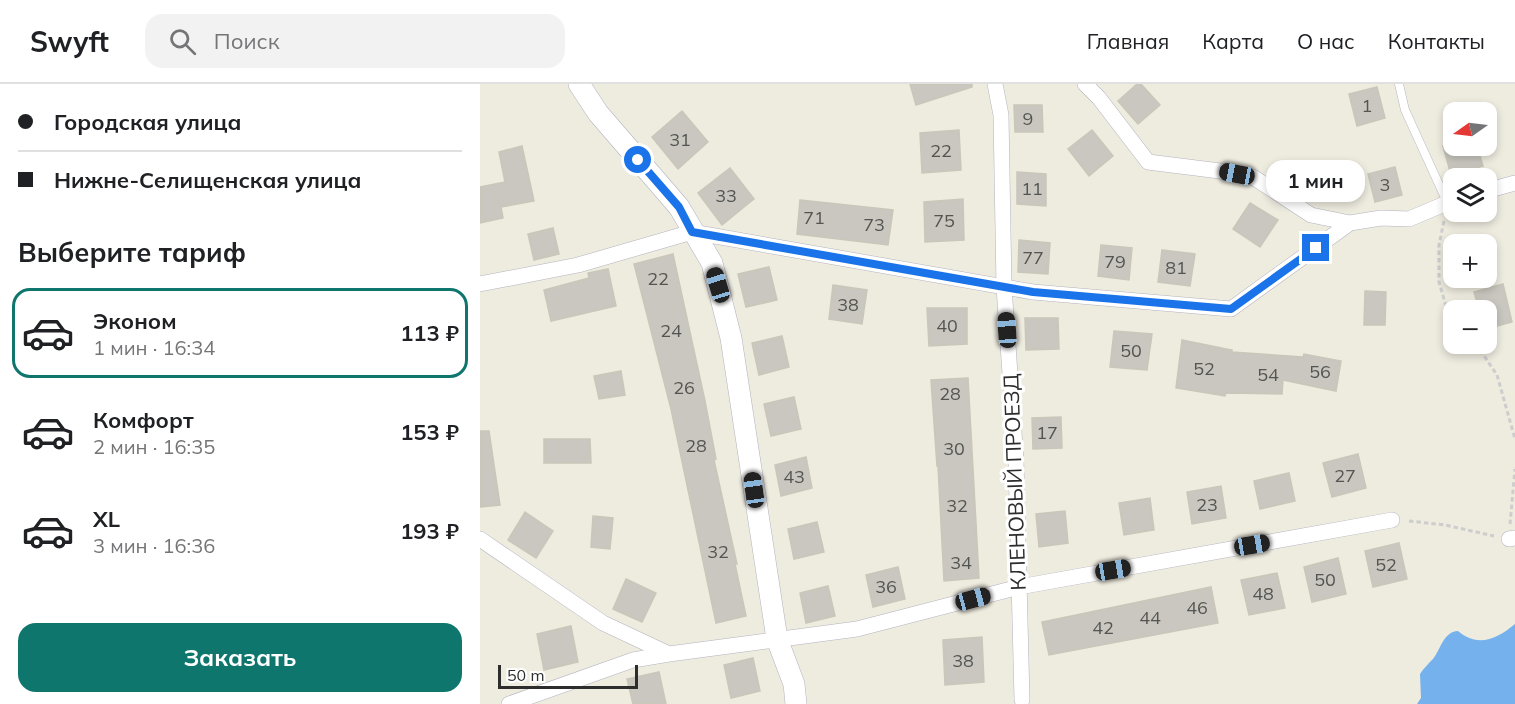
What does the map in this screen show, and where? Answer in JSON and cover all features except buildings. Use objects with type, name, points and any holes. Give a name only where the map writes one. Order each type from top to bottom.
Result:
[{"type":"street","points":[[579,84],[598,113],[679,207],[712,262],[731,338],[777,639],[794,684],[796,704]]},
{"type":"street","name":"КЛЕНОВЫЙ ПРОЕЗД","points":[[995,84],[1001,115],[1004,287],[1017,461],[1022,700]]},
{"type":"street","points":[[1085,84],[1099,98],[1148,162],[1253,177],[1311,215],[1350,223],[1381,218],[1409,219],[1443,204]]},
{"type":"street","points":[[1497,188],[1515,183]]},
{"type":"street","points":[[480,284],[578,265],[692,232],[1033,292],[1231,309],[1350,223]]},
{"type":"street","points":[[510,704],[633,660],[857,629],[1019,586],[1392,520]]},
{"type":"street","points":[[480,539],[603,622],[669,654]]},
{"type":"lane","points":[[1399,84],[1405,110],[1443,187]]},
{"type":"path","points":[[1444,300],[1439,282],[1439,245],[1445,222]]},
{"type":"path","points":[[1483,354],[1497,375],[1515,439]]},
{"type":"path","points":[[1392,520],[1445,525],[1512,538],[1515,469]]},
{"type":"water","points":[[1515,624],[1515,704],[1417,704],[1421,698],[1420,674],[1449,634],[1458,631],[1473,639],[1487,640]]},
{"type":"route","points":[[638,160],[679,207],[692,232],[1033,292],[1231,309],[1316,248]]}]
